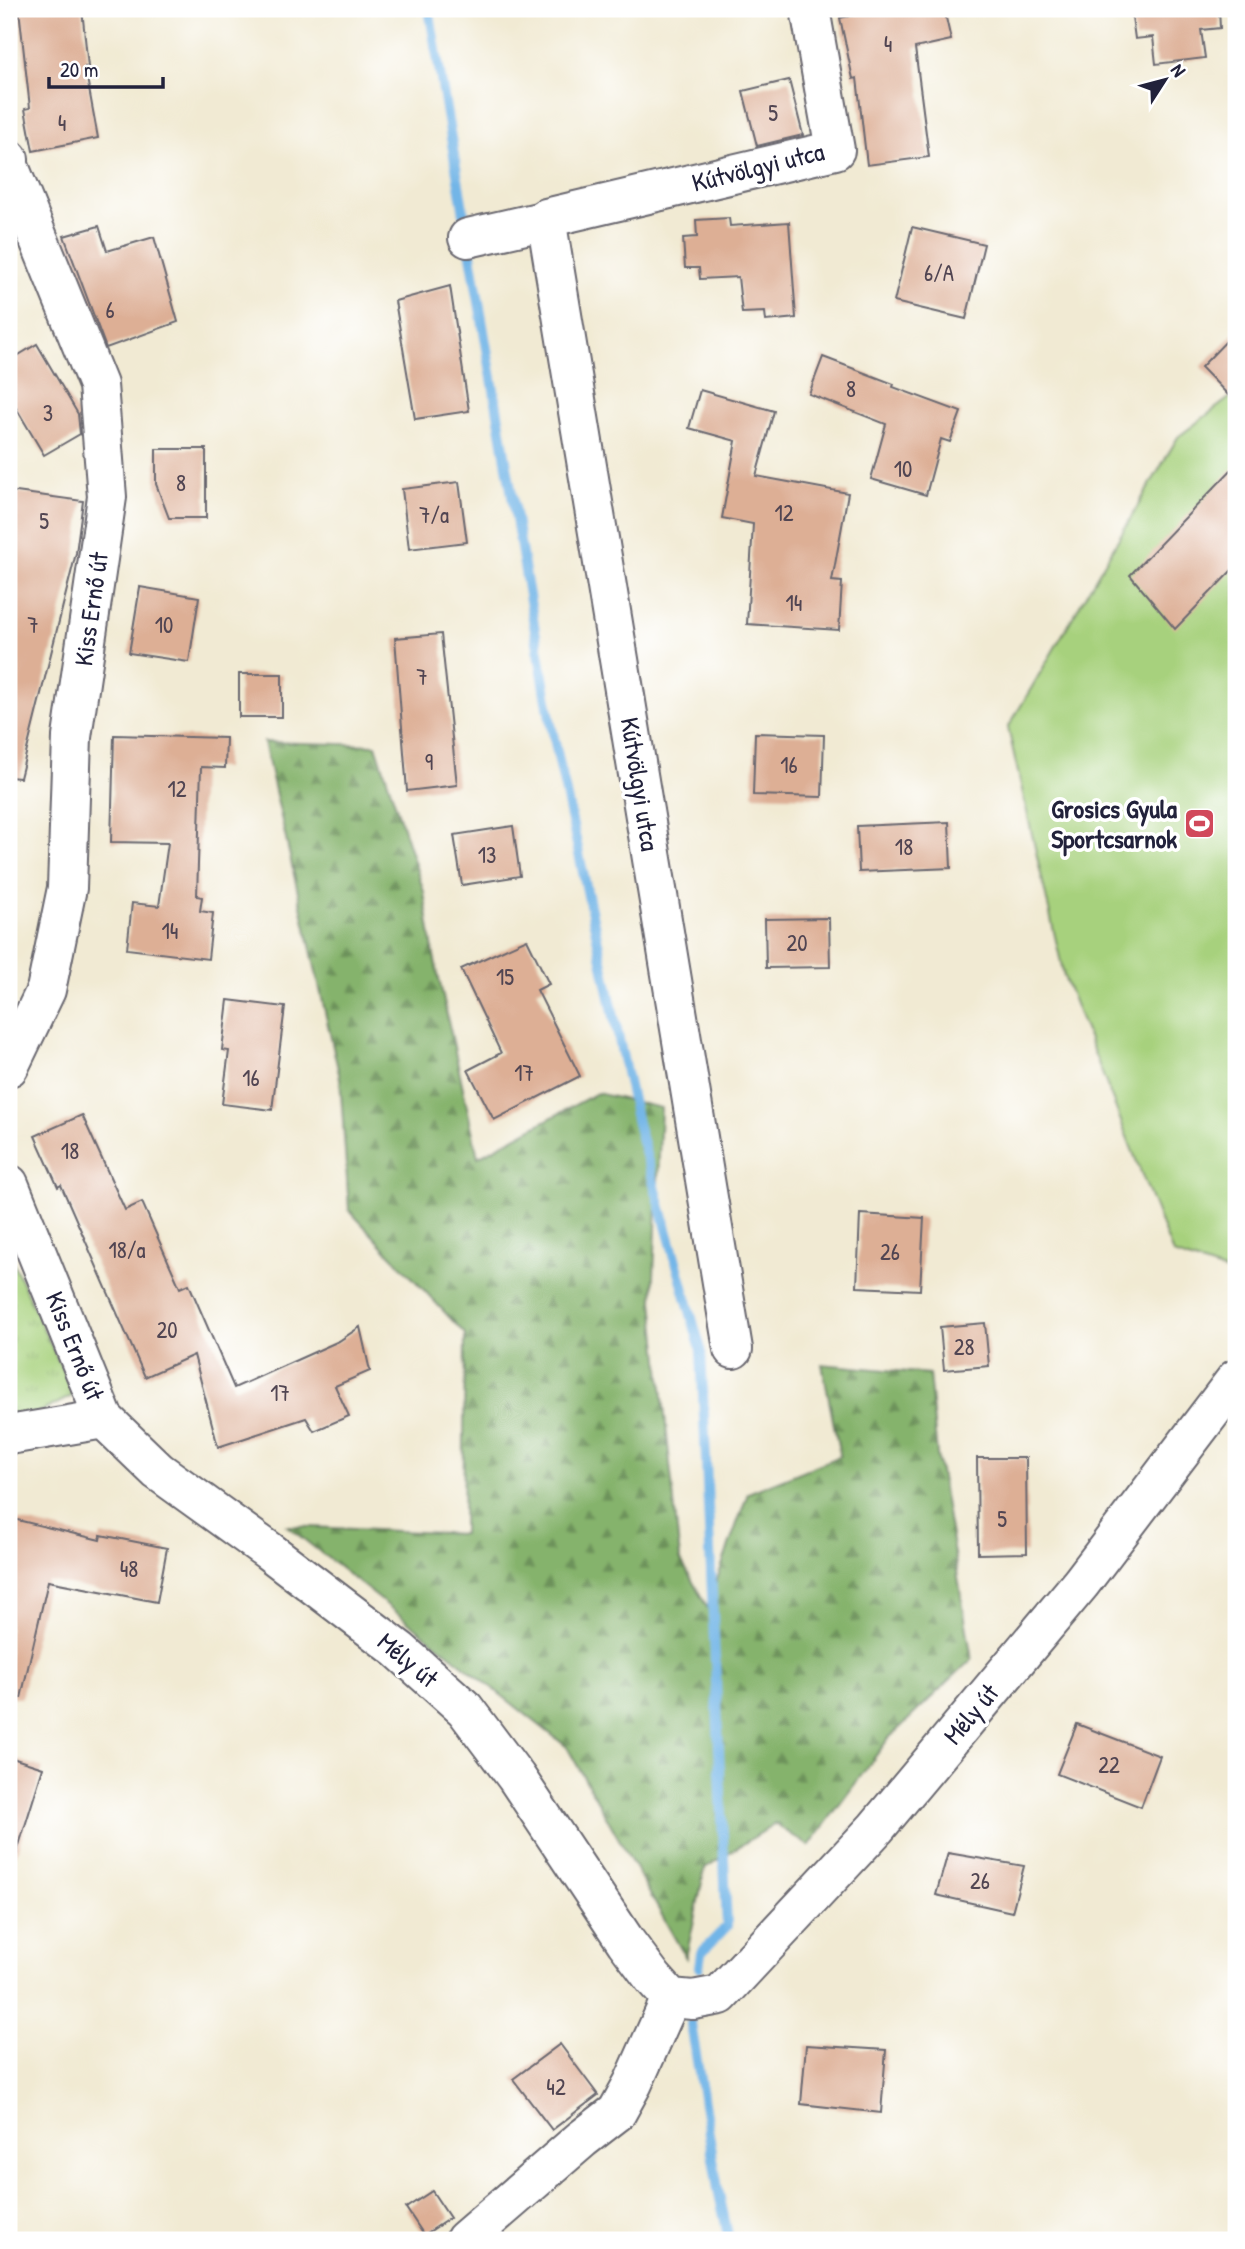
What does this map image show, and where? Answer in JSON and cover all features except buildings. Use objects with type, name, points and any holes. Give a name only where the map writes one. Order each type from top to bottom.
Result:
[{"type":"street","name":"Kútvölgyi utca","points":[[468,237],[835,150],[810,9]]},
{"type":"street","name":"Kiss Ernő út","points":[[9,159],[9,166],[98,385],[107,498],[72,737],[67,888],[46,990],[9,1067]]},
{"type":"street","name":"Kútvölgyi utca","points":[[547,220],[733,1349]]},
{"type":"street","name":"Kiss Ernő út","points":[[9,1184],[104,1419],[9,1435]]},
{"type":"street","name":"Mély út","points":[[104,1419],[158,1471],[399,1650],[466,1709],[516,1777],[653,1978],[671,1998],[694,2000],[720,1995],[876,1828],[1081,1583],[1236,1379]]},
{"type":"street","points":[[465,2240],[617,2112],[671,1998]]},
{"type":"green space","points":[[1236,393],[1236,1275],[1173,1254],[1064,976],[1008,728],[1178,437]]},
{"type":"green space","points":[[264,742],[376,745],[424,892],[433,951],[478,1157],[597,1093],[661,1108],[653,1301],[680,1559],[707,1607],[748,1493],[840,1456],[822,1364],[929,1374],[937,1454],[972,1659],[889,1738],[809,1846],[775,1824],[705,1868],[686,1958],[567,1747],[287,1526],[463,1534],[465,1334],[349,1210],[340,1078]]},
{"type":"green space","points":[[9,1254],[74,1395],[9,1428]]},
{"type":"waterway","points":[[429,9],[551,724],[637,1123],[701,1350],[727,1926],[701,1953],[699,1967]]},
{"type":"waterway","points":[[691,2024],[729,2240]]},
{"type":"place","name":"Grosics Gyula Sportcsarnok","points":[[1200,824]]}]
